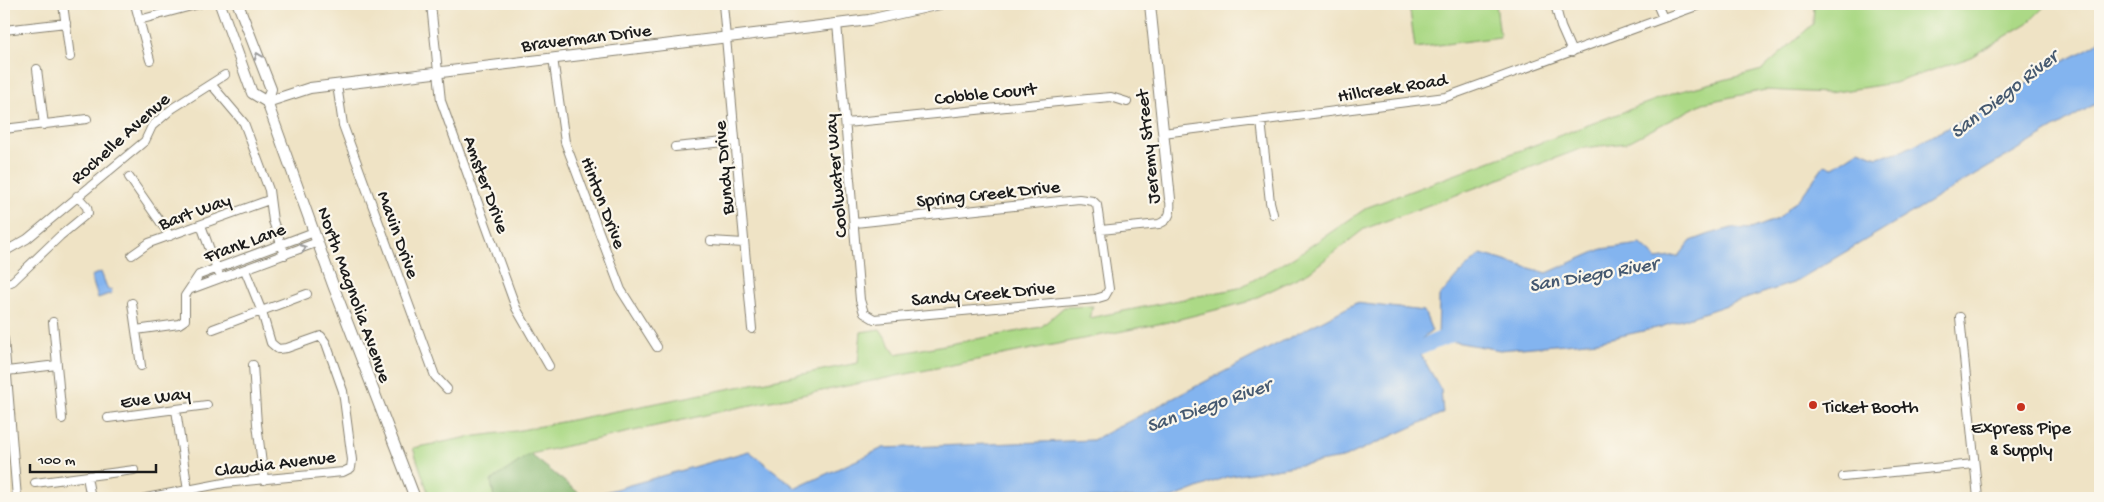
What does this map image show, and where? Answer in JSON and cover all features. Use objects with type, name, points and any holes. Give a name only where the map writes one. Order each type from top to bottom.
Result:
[{"type":"street","points":[[63,4],[70,57]]},
{"type":"street","points":[[135,4],[150,60]]},
{"type":"street","points":[[139,20],[199,4]]},
{"type":"street","name":"North Magnolia Avenue","points":[[220,4],[252,93],[267,102]]},
{"type":"street","name":"North Magnolia Avenue","points":[[238,4],[271,89],[267,102],[333,285],[414,498]]},
{"type":"street","name":"Amster Drive","points":[[430,4],[441,101],[513,300],[549,366]]},
{"type":"street","name":"Bundy Drive","points":[[723,4],[752,329]]},
{"type":"street","name":"Braverman Drive","points":[[267,102],[310,88],[337,84],[891,16],[940,4]]},
{"type":"street","name":"Jeremy Street","points":[[1101,230],[1159,224],[1166,221],[1170,214],[1150,4]]},
{"type":"street","points":[[1555,4],[1561,27],[1572,52]]},
{"type":"street","points":[[1657,4],[1663,18]]},
{"type":"street","name":"Hillcreek Road","points":[[1163,133],[1446,97],[1702,4]]},
{"type":"street","points":[[4,30],[66,23]]},
{"type":"street","name":"Coolwater Way","points":[[837,23],[860,300],[864,314],[874,319]]},
{"type":"street","name":"Hinton Drive","points":[[553,58],[565,142],[621,290],[657,347]]},
{"type":"street","points":[[37,69],[44,125]]},
{"type":"street","name":"Rochelle Avenue","points":[[4,252],[28,239],[77,196],[145,141],[152,126],[173,108],[225,75]]},
{"type":"street","points":[[211,84],[244,124],[269,190],[273,221],[285,255]]},
{"type":"street","name":"Mavin Drive","points":[[337,84],[343,125],[435,376],[447,389]]},
{"type":"street","name":"Cobble Court","points":[[846,123],[1088,98],[1111,97],[1127,102]]},
{"type":"street","points":[[4,129],[87,119]]},
{"type":"street","points":[[1260,121],[1273,214]]},
{"type":"street","points":[[675,147],[736,140]]},
{"type":"street","points":[[130,177],[170,236]]},
{"type":"street","points":[[4,286],[13,281],[60,236],[88,213],[86,207],[77,196]]},
{"type":"street","name":"Spring Creek Drive","points":[[855,223],[1079,199],[1093,201],[1097,205],[1101,230]]},
{"type":"street","name":"Bart Way","points":[[132,255],[149,243],[269,200]]},
{"type":"street","points":[[201,225],[220,279]]},
{"type":"street","name":"Sandy Creek Drive","points":[[874,319],[1095,299],[1105,296],[1109,289],[1101,230]]},
{"type":"street","name":"Frank Lane","points":[[136,330],[179,324],[185,320],[185,296],[199,275],[281,245],[316,237]]},
{"type":"street","name":"Frank Lane","points":[[191,289],[285,255],[316,237]]},
{"type":"street","points":[[711,242],[744,243]]},
{"type":"street","name":"Claudia Avenue","points":[[146,498],[224,483],[343,472],[351,468],[352,460],[343,391],[326,343],[321,336],[287,348],[278,349],[271,343],[262,312],[245,270]]},
{"type":"street","points":[[213,329],[307,294]]},
{"type":"street","points":[[132,304],[141,366]]},
{"type":"street","points":[[1960,317],[1978,498]]},
{"type":"street","points":[[53,322],[62,419]]},
{"type":"street","points":[[4,339],[17,498]]},
{"type":"street","points":[[7,371],[56,365]]},
{"type":"street","points":[[253,365],[257,424],[264,480]]},
{"type":"street","name":"Eve Way","points":[[108,418],[207,405]]},
{"type":"street","points":[[176,410],[188,491]]},
{"type":"street","points":[[1843,477],[1974,464]]},
{"type":"street","points":[[35,483],[134,470]]},
{"type":"street","points":[[87,477],[91,498]]},
{"type":"green space","points":[[1409,4],[1496,4],[1500,37],[1415,48]]},
{"type":"green space","points":[[1814,4],[2047,4],[2028,23],[1969,58],[1894,83],[1829,93],[1765,90],[1703,103],[1626,143],[1583,148],[1364,229],[1309,272],[1247,302],[1168,322],[741,407],[531,454],[491,481],[495,498],[430,498],[413,448],[469,437],[516,431],[858,363],[861,332],[880,329],[896,354],[1041,327],[1064,307],[1093,306],[1089,318],[1239,288],[1293,258],[1368,207],[1674,93],[1762,70],[1813,24]]},
{"type":"green space","points":[[530,454],[585,498],[494,498],[491,481]]},
{"type":"water","points":[[2100,38],[2100,101],[1793,283],[1661,327],[1598,341],[1500,350],[1438,339],[1439,297],[1459,274],[1481,254],[1547,273],[1602,249],[1641,244],[1657,259],[1679,256],[1691,241],[1732,228],[1751,229],[1778,219],[1804,193],[1824,165],[1833,167],[1859,150],[1877,157],[1902,151],[2003,100],[2042,73],[2095,45]]},
{"type":"water","points":[[101,272],[108,290],[111,289],[112,293],[98,298],[91,276]]},
{"type":"water","points":[[1356,303],[1424,311],[1432,331],[1415,344],[1441,390],[1443,413],[1343,458],[1226,477],[1172,498],[584,498],[749,451],[796,488],[883,448],[1093,440]]},
{"type":"waterway","name":"San Diego River","points":[[1399,356],[1458,332]]},
{"type":"place","name":"Ticket Booth","points":[[1813,405]]},
{"type":"place","name":"Express Pipe & Supply","points":[[2021,407]]}]
